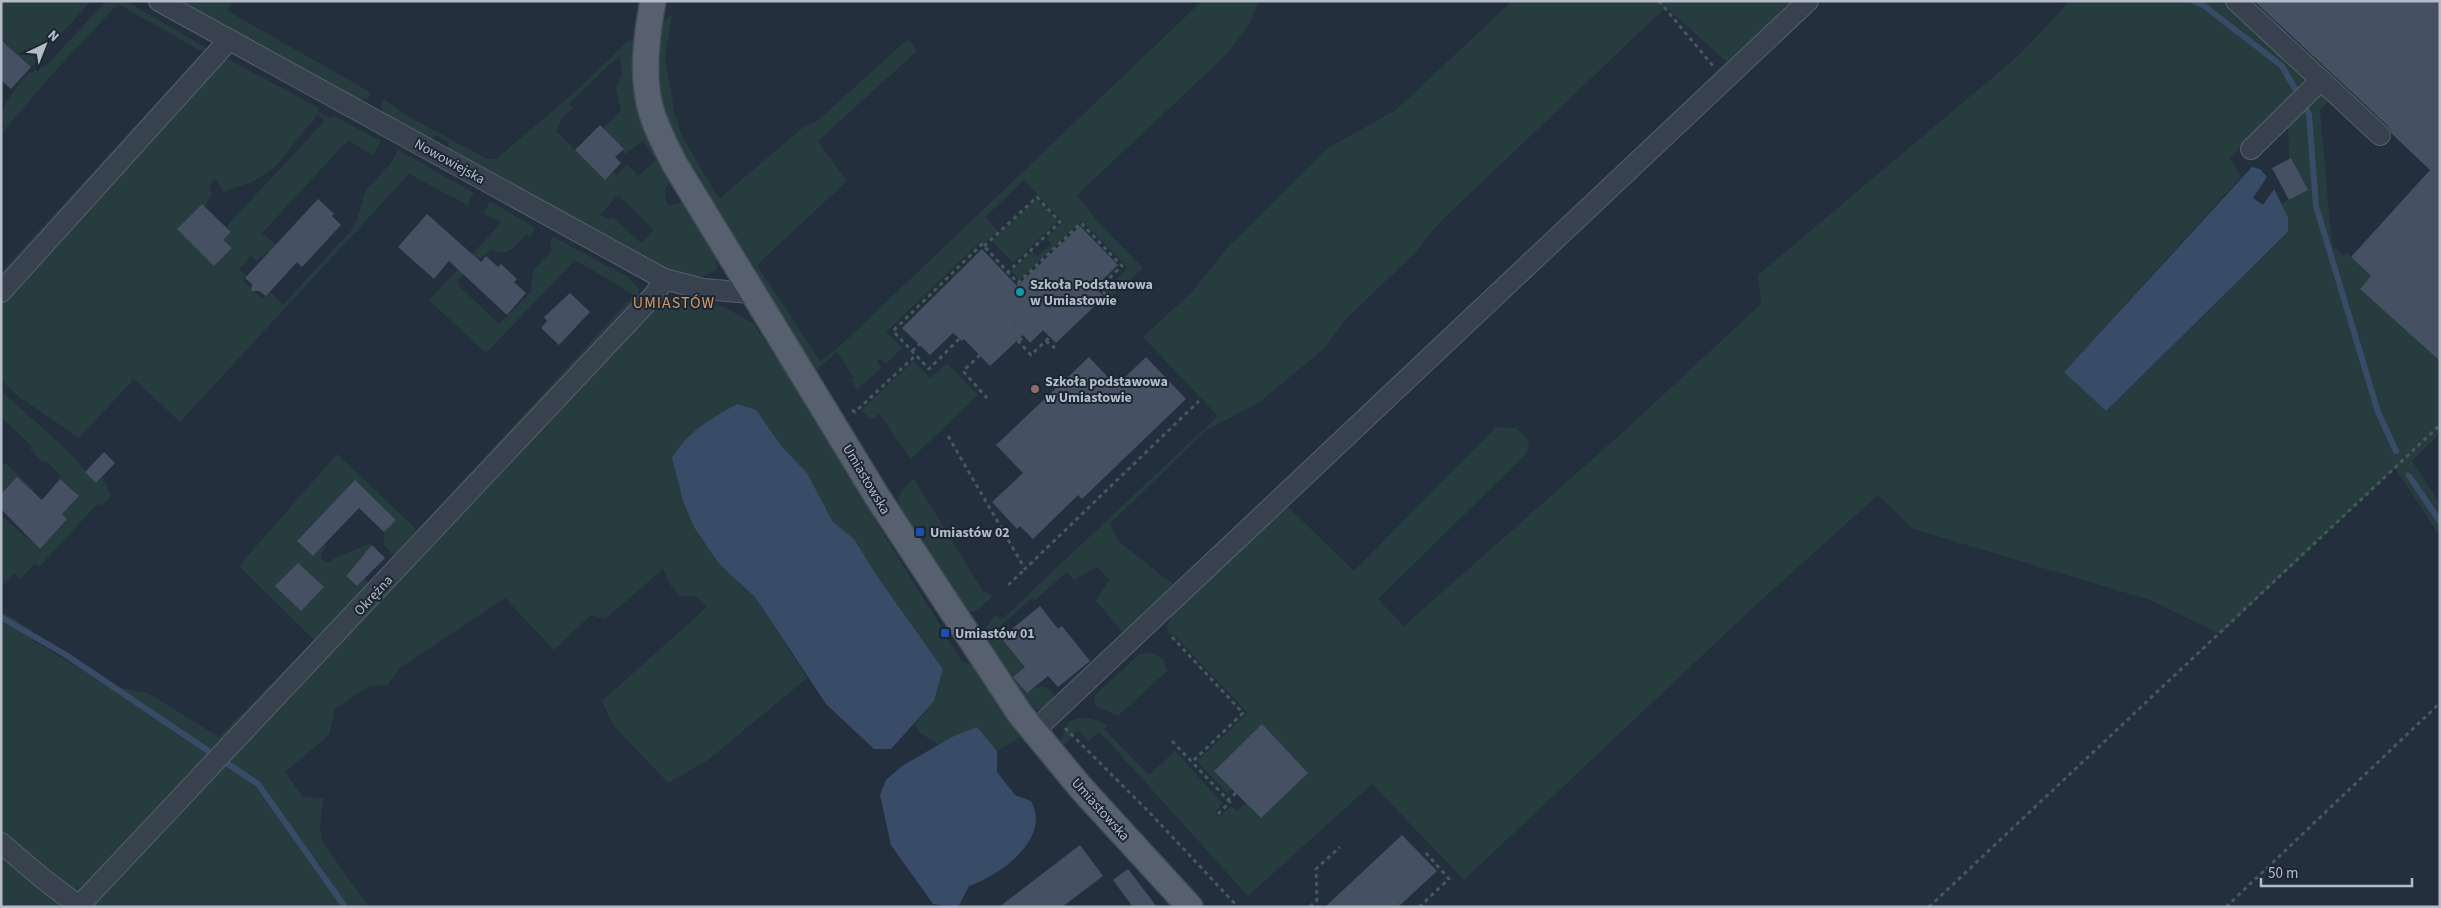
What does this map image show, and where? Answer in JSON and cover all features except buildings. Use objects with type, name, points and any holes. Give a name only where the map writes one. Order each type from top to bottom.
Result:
[{"type":"main road","name":"Umiastowska","points":[[653,1],[648,28],[646,66],[648,102],[674,163],[751,293],[915,556],[1020,714],[1081,788],[1190,907]]},
{"type":"street","name":"Nowowiejska","points":[[159,1],[664,279],[703,289],[751,293]]},
{"type":"street","points":[[1034,731],[1808,1]]},
{"type":"street","points":[[2236,1],[2380,135]]},
{"type":"street","points":[[1,292],[229,40]]},
{"type":"street","points":[[2251,149],[2321,80]]},
{"type":"street","name":"Okrężna","points":[[79,906],[648,301],[664,279]]},
{"type":"street","points":[[1,843],[79,906]]},
{"type":"path","points":[[1659,1],[1724,80]]},
{"type":"path","points":[[959,339],[929,369],[893,331],[982,244],[984,246],[1037,197],[1060,222],[1008,272]]},
{"type":"path","points":[[984,246],[1018,283],[1081,223],[1122,266],[1099,288],[1110,299]]},
{"type":"path","points":[[1011,323],[1006,328],[1031,355],[1050,337]]},
{"type":"path","points":[[1018,341],[1024,336]]},
{"type":"path","points":[[1046,340],[1055,348]]},
{"type":"path","points":[[912,351],[920,344]]},
{"type":"path","points":[[850,409],[855,412],[916,355]]},
{"type":"path","points":[[980,355],[963,372],[987,398]]},
{"type":"path","points":[[1008,585],[1199,401]]},
{"type":"path","points":[[1929,907],[2440,425]]},
{"type":"path","points":[[948,436],[1025,569]]},
{"type":"path","points":[[1172,637],[1243,713],[1192,762]]},
{"type":"path","points":[[2226,907],[2440,703]]},
{"type":"path","points":[[1065,728],[1149,812],[1238,907]]},
{"type":"path","points":[[1172,741],[1228,800]]},
{"type":"path","points":[[1218,814],[1230,802],[1228,800],[1236,792]]},
{"type":"path","points":[[1310,907],[1317,900],[1316,869],[1340,847]]},
{"type":"path","points":[[1419,907],[1449,879],[1426,853]]},
{"type":"path","points":[[1392,901],[1397,907]]},
{"type":"green space","points":[[1,1],[91,1],[31,67],[4,42],[1,45]]},
{"type":"green space","points":[[106,1],[126,1],[210,50],[1,284],[1,272],[203,52],[118,4],[54,72],[1,134],[4,128],[2,113],[6,102],[16,88],[28,74],[47,65]]},
{"type":"green space","points":[[179,1],[235,1],[226,10],[370,92],[368,100],[356,98]]},
{"type":"green space","points":[[1202,1],[1259,1],[1250,24],[1226,55],[1077,195],[1099,223],[1143,268],[1111,297],[1105,291],[1128,268],[1082,221],[1019,280],[1011,271],[1032,251],[1038,256],[1051,244],[1047,238],[1063,222],[1024,180],[985,217],[998,231],[984,243],[981,241],[886,332],[902,348],[886,364],[880,359],[877,362],[882,368],[857,389],[851,380],[854,378],[837,352],[816,370],[808,367],[669,129],[660,100],[658,69],[659,25],[672,14],[665,59],[675,114],[682,136],[719,199],[806,125],[816,122],[908,39],[917,51],[818,141],[847,181],[757,265],[820,361],[838,348]]},
{"type":"green space","points":[[1512,1],[1792,1],[1727,62],[1666,7],[1438,224],[1415,253],[1345,320],[1325,348],[1258,403],[1205,431],[1110,524],[1118,541],[1174,585],[1165,598],[1125,635],[1096,601],[1109,579],[1097,567],[1074,580],[1067,572],[1035,600],[1032,598],[996,630],[1015,655],[1042,654],[1014,677],[1026,693],[1042,686],[1057,698],[1039,710],[1029,707],[985,646],[984,637],[990,622],[996,615],[1002,619],[1218,416],[1143,337],[1193,291],[1227,248],[1328,148],[1396,110]]},
{"type":"green space","points":[[2068,1],[2225,1],[2287,57],[2284,60],[2303,78],[2303,86],[2230,158],[2241,177],[2064,372],[2106,411],[2288,233],[2288,217],[2281,204],[2308,190],[2291,159],[2289,159],[2288,124],[2317,96],[2328,94],[2332,98],[2320,110],[2332,245],[2344,256],[2347,253],[2371,276],[2360,289],[2440,361],[2440,433],[2412,461],[2440,504],[2440,536],[2395,468],[2220,634],[2150,600],[1913,529],[1878,495],[1758,603],[1464,880],[1372,784],[1248,896],[1099,731],[1089,741],[1078,730],[1061,748],[1065,728],[1075,719],[1082,718],[1098,721],[1108,725],[1104,729],[1149,775],[1175,751],[1222,803],[1215,813],[1219,817],[1232,806],[1237,811],[1246,803],[1261,818],[1308,773],[1262,725],[1214,770],[1232,789],[1227,793],[1197,761],[1248,713],[1173,634],[1170,635],[1167,627],[1172,616],[1284,503],[1354,571],[1496,427],[1516,428],[1529,441],[1527,453],[1378,599],[1404,626],[1622,433],[1761,304],[1758,275],[2017,57]]},
{"type":"green space","points":[[629,40],[636,41],[633,72],[634,96],[647,133],[672,180],[665,188],[666,201],[669,205],[685,202],[716,255],[717,268],[711,273],[692,276],[664,268],[452,151],[448,147],[449,142],[436,135],[433,139],[421,135],[384,113],[380,107],[384,99],[404,114],[487,159],[496,159],[574,93]],"holes":[[[620,55],[622,73],[616,88],[621,111],[603,128],[625,154],[643,141],[656,160],[638,176],[627,165],[616,175],[606,166],[598,173],[556,131],[563,117],[573,108],[569,103]],[[618,195],[654,230],[641,243],[613,217],[610,220],[600,215]]]},
{"type":"green space","points":[[224,57],[319,108],[319,112],[329,118],[334,116],[381,141],[373,155],[348,140],[262,233],[277,246],[271,253],[268,251],[256,261],[251,256],[239,269],[245,275],[242,280],[263,299],[270,292],[283,305],[354,227],[366,190],[391,163],[398,150],[474,193],[467,205],[409,174],[180,422],[134,379],[79,438],[18,396],[1,380],[1,299]],"holes":[[[317,115],[325,120],[226,227],[231,232],[223,240],[232,249],[214,266],[177,229],[202,204],[205,206],[212,195],[210,186],[216,179],[223,192],[254,181],[275,167]]]},
{"type":"green space","points":[[1037,199],[1058,221],[1013,263],[992,241]]},
{"type":"green space","points":[[490,201],[535,228],[530,237],[526,234],[515,246],[506,252],[496,252],[491,249],[458,280],[459,286],[499,324],[533,290],[531,288],[533,271],[552,250],[550,248],[552,236],[628,277],[639,289],[639,300],[83,891],[73,892],[1,834],[1,611],[32,630],[32,640],[72,664],[118,686],[146,692],[219,737],[314,640],[239,566],[337,454],[417,530],[634,295],[575,260],[486,353],[429,300],[502,222],[483,214]],"holes":[[[355,481],[396,520],[384,532],[384,545],[394,556],[368,583],[364,578],[357,586],[346,576],[364,554],[367,556],[375,548],[370,544],[338,556],[329,562],[323,560],[321,555],[326,547],[325,544],[313,556],[297,541]]]},
{"type":"green space","points":[[662,298],[702,302],[724,307],[753,323],[815,416],[881,530],[943,630],[945,638],[947,638],[963,662],[970,664],[1020,737],[997,751],[977,727],[939,745],[920,733],[915,724],[934,701],[943,669],[879,579],[854,539],[833,522],[807,473],[737,405],[709,421],[693,433],[672,458],[683,501],[720,565],[755,597],[807,678],[708,760],[668,783],[613,725],[602,701],[707,607],[695,596],[680,596],[671,586],[663,569],[605,619],[591,615],[554,650],[505,598],[400,668],[388,685],[369,686],[335,709],[329,735],[285,772],[303,797],[323,798],[320,827],[323,843],[369,907],[86,907]]},
{"type":"green space","points":[[914,361],[930,378],[947,363],[978,395],[911,459],[879,414],[871,420],[861,410]]},
{"type":"green space","points":[[1,391],[68,451],[96,483],[102,477],[111,496],[102,506],[98,503],[39,567],[35,563],[20,579],[14,574],[1,588],[1,516],[40,548],[67,519],[62,514],[79,496],[60,479],[60,475],[46,461],[43,462],[30,449],[32,446],[1,417]]},
{"type":"green space","points":[[5,463],[34,490],[32,491],[17,477],[1,494],[1,467]]},
{"type":"green space","points":[[914,479],[983,591],[993,596],[977,610],[971,612],[965,609],[921,540],[926,537],[919,527],[915,529],[897,500],[903,489]]},
{"type":"green space","points":[[1152,653],[1163,658],[1167,671],[1118,716],[1097,707],[1094,702],[1094,696],[1140,654]]},
{"type":"green space","points":[[1,853],[66,907],[1,907]]},
{"type":"water","points":[[2252,167],[2260,169],[2267,177],[2253,198],[2263,205],[2274,189],[2288,217],[2288,232],[2106,411],[2064,372]]},
{"type":"water","points":[[737,404],[756,410],[782,447],[807,473],[833,522],[854,539],[879,579],[943,669],[934,701],[891,749],[874,749],[826,704],[755,597],[720,565],[694,527],[683,501],[672,458],[693,433],[709,420]]},
{"type":"water","points":[[2407,472],[2412,475],[2440,516],[2440,527],[2405,475]]},
{"type":"water","points":[[977,727],[997,751],[997,772],[1015,795],[1031,801],[1036,815],[1035,829],[1029,842],[1020,854],[995,873],[969,886],[958,907],[933,904],[891,845],[880,795],[886,780],[902,766],[954,736]]},
{"type":"waterway","points":[[2193,1],[2203,5],[2282,66],[2297,92]]},
{"type":"waterway","points":[[2305,107],[2309,114],[2316,206],[2378,412],[2396,451]]},
{"type":"waterway","points":[[1,617],[66,655],[207,750]]},
{"type":"waterway","points":[[222,760],[258,784],[345,907]]},
{"type":"place","name":"Szkoła Podstawowa w Umiastowie","points":[[1020,292]]},
{"type":"place","name":"Szkoła podstawowa w Umiastowie","points":[[1035,389]]},
{"type":"place","name":"Umiastów 02","points":[[920,532]]},
{"type":"place","name":"Umiastów 01","points":[[945,633]]},
{"type":"district","name":"UMIASTÓW","points":[[674,302]]}]
